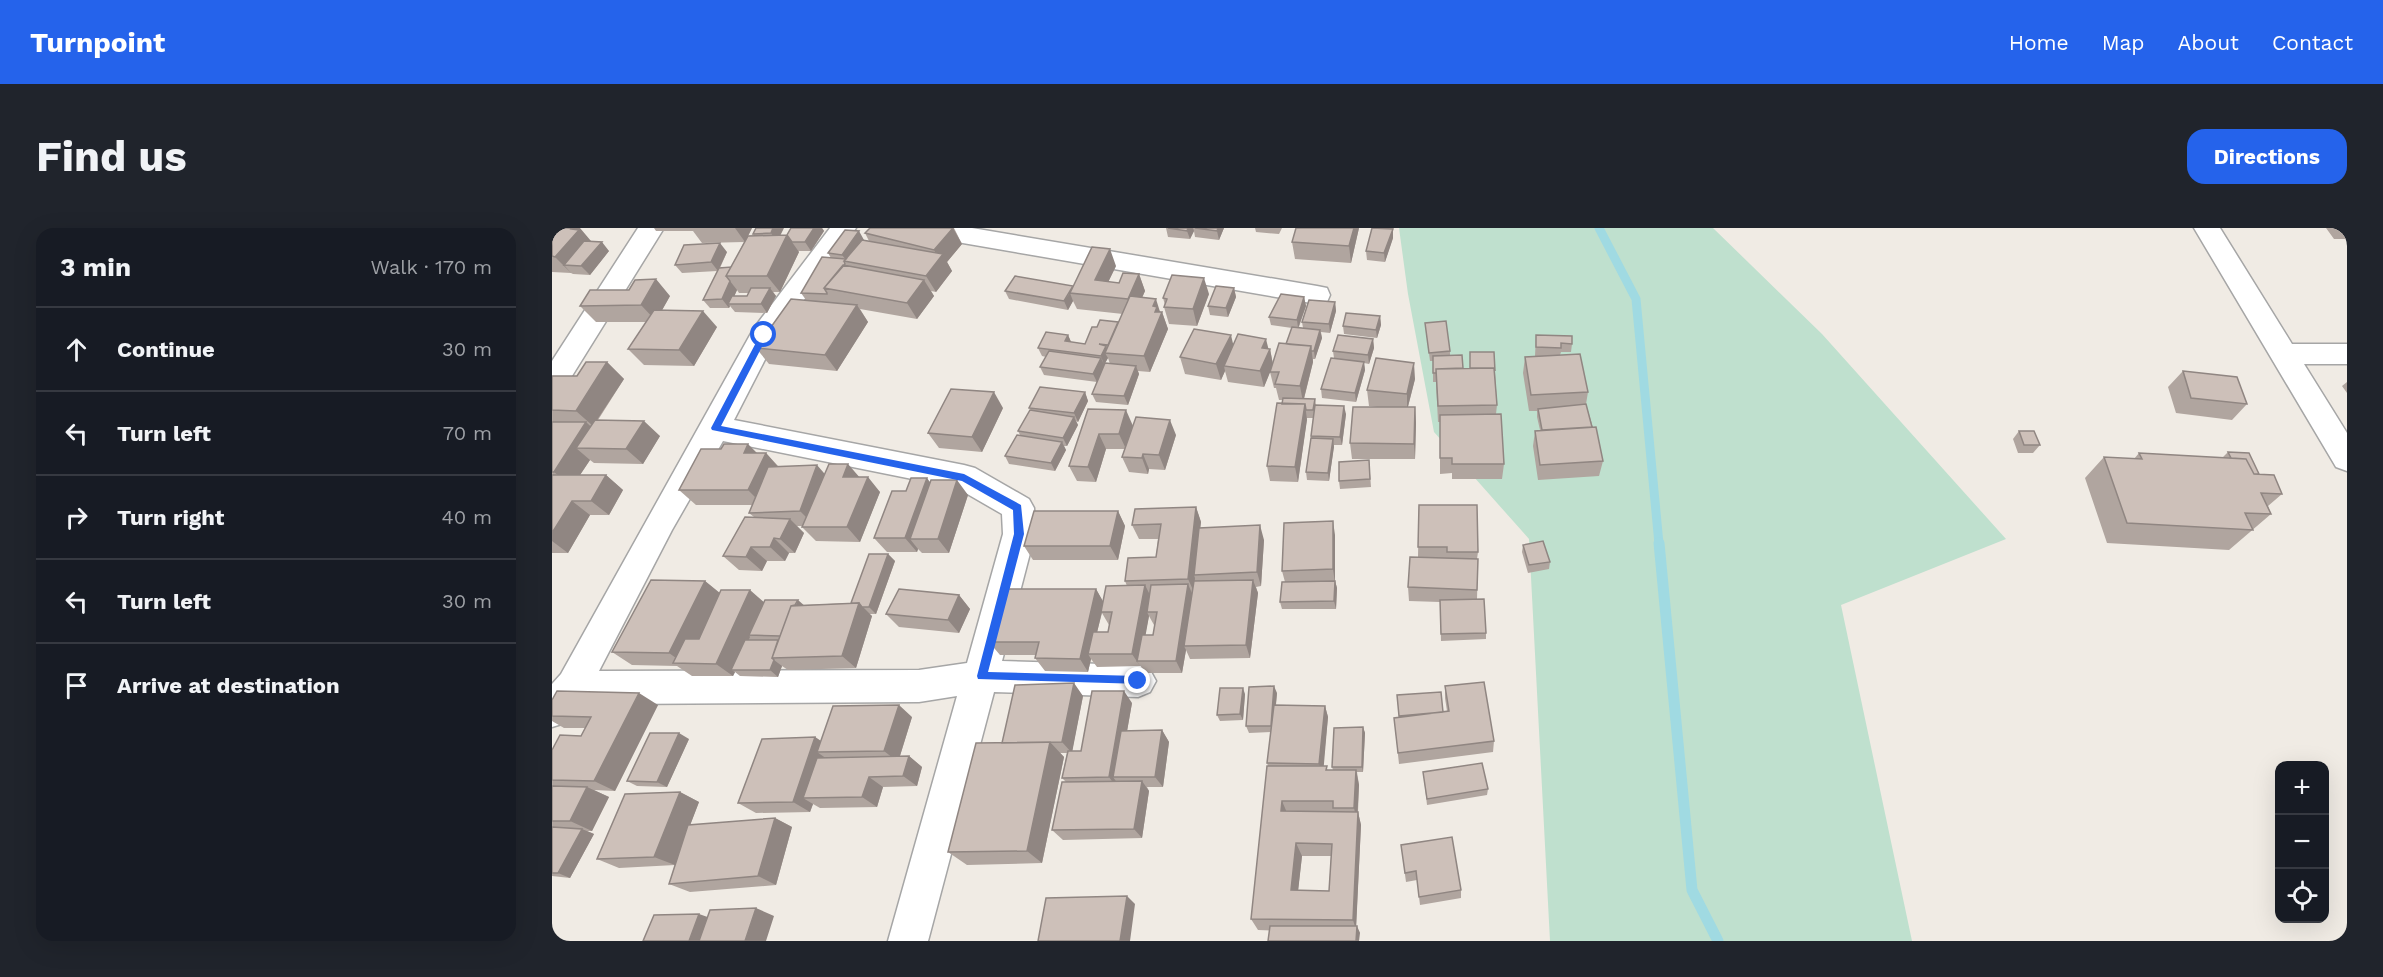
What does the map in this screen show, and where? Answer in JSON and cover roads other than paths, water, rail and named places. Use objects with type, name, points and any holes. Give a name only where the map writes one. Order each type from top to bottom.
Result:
[{"type":"street","points":[[552,384],[651,228]]},
{"type":"street","points":[[563,698],[661,520],[715,428],[764,335],[843,228]]},
{"type":"street","points":[[922,228],[1317,294]]},
{"type":"street","points":[[2207,228],[2347,459]]},
{"type":"street","points":[[2283,354],[2347,354]]},
{"type":"street","points":[[715,428],[964,477],[1018,508],[1019,534],[908,941]]},
{"type":"street","points":[[563,698],[617,688],[919,686],[982,676],[1138,681]]},
{"type":"waterway","points":[[1599,228],[1636,299],[1659,544]]},
{"type":"waterway","points":[[1659,543],[1692,890],[1718,941]]}]
